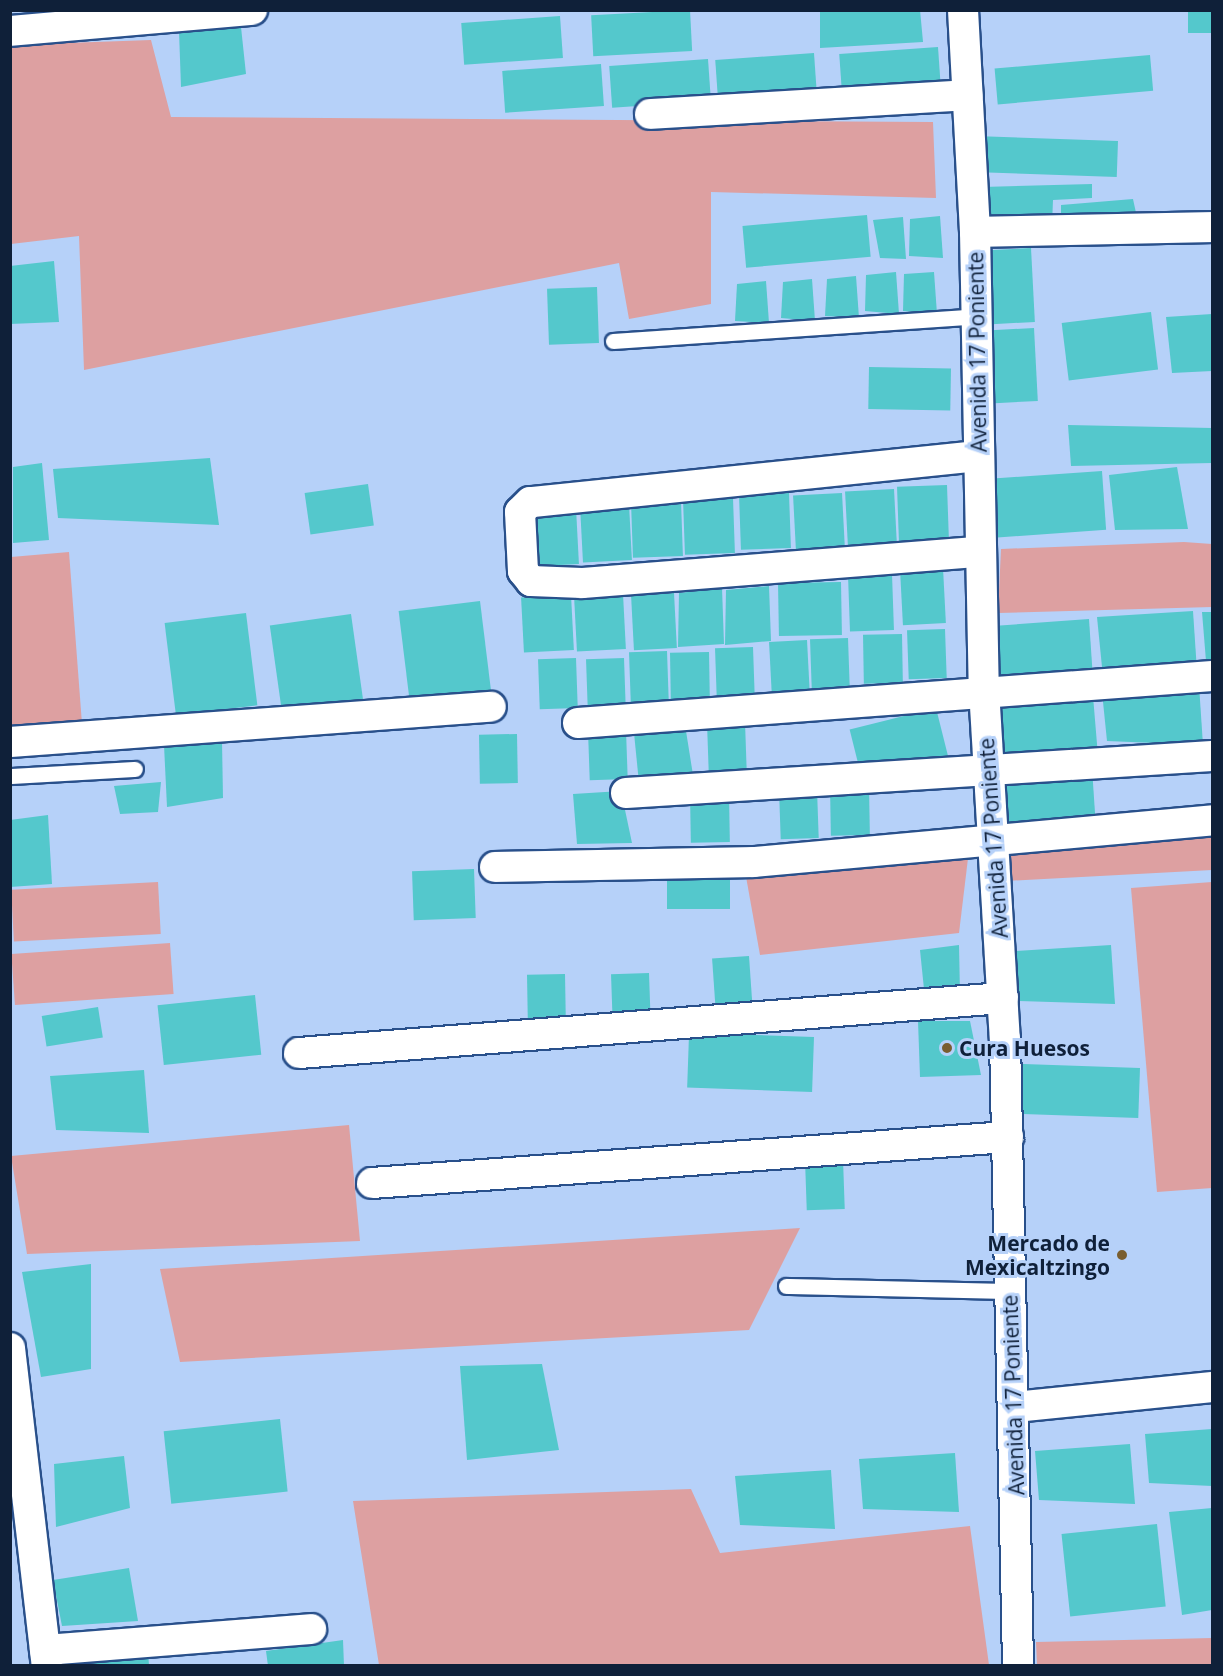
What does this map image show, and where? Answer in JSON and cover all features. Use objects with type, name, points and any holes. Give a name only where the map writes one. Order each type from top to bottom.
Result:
[{"type":"street","points":[[10,31],[252,10]]},
{"type":"street","name":"Avenida 17 Poniente","points":[[963,10],[975,232],[984,689],[991,838],[1004,998],[1010,1291],[1015,1407],[1018,1665]]},
{"type":"street","points":[[650,114],[967,95]]},
{"type":"street","points":[[975,232],[1212,227]]},
{"type":"street","points":[[978,456],[530,502],[520,512],[523,571],[531,580],[582,583],[980,552]]},
{"type":"street","points":[[578,723],[984,689],[1212,676]]},
{"type":"street","points":[[10,742],[491,707]]},
{"type":"street","points":[[626,793],[1212,756]]},
{"type":"street","points":[[495,867],[754,862],[991,838],[1212,820]]},
{"type":"street","points":[[299,1053],[1004,998]]},
{"type":"street","points":[[372,1183],[1008,1137]]},
{"type":"street","points":[[10,1348],[46,1658],[311,1629]]},
{"type":"street","points":[[1015,1407],[1212,1387]]},
{"type":"lane","points":[[613,341],[977,316]]},
{"type":"lane","points":[[10,776],[135,770]]},
{"type":"lane","points":[[786,1286],[1010,1291]]},
{"type":"shaded area","points":[[151,40],[171,117],[933,122],[936,198],[711,192],[711,304],[629,319],[619,263],[84,370],[79,236],[11,244],[10,45]]},
{"type":"shaded area","points":[[1184,542],[1212,544],[1212,607],[998,613],[1001,549]]},
{"type":"shaded area","points":[[69,552],[82,724],[11,728],[11,557]]},
{"type":"shaded area","points":[[1212,829],[1212,870],[1006,881],[1003,847]]},
{"type":"shaded area","points":[[969,850],[959,933],[760,955],[745,871]]},
{"type":"shaded area","points":[[158,882],[161,934],[14,942],[11,890]]},
{"type":"shaded area","points":[[1212,882],[1212,1188],[1157,1192],[1131,888]]},
{"type":"shaded area","points":[[170,943],[174,994],[15,1005],[11,954]]},
{"type":"shaded area","points":[[349,1125],[360,1241],[27,1254],[11,1156]]},
{"type":"shaded area","points":[[800,1228],[749,1330],[180,1362],[160,1269]]},
{"type":"shaded area","points":[[691,1489],[720,1553],[970,1526],[989,1665],[379,1665],[353,1501]]},
{"type":"shaded area","points":[[1212,1638],[1212,1665],[1037,1665],[1036,1642]]},
{"type":"building","points":[[690,10],[692,51],[593,56],[591,15]]},
{"type":"building","points":[[820,10],[920,10],[923,42],[820,48]]},
{"type":"building","points":[[1188,10],[1212,10],[1212,33],[1188,33]]},
{"type":"building","points":[[560,16],[563,58],[464,65],[461,23]]},
{"type":"building","points":[[241,27],[246,74],[181,87],[179,31]]},
{"type":"building","points":[[938,47],[941,90],[842,97],[839,54]]},
{"type":"building","points":[[814,53],[817,95],[718,102],[715,60]]},
{"type":"building","points":[[1150,55],[1153,91],[998,104],[995,69]]},
{"type":"building","points":[[708,59],[711,101],[612,108],[609,66]]},
{"type":"building","points":[[601,64],[604,106],[505,113],[502,71]]},
{"type":"building","points":[[982,136],[1118,141],[1117,177],[981,172]]},
{"type":"building","points":[[1092,184],[1092,198],[1053,200],[1052,225],[983,226],[982,187]]},
{"type":"building","points":[[1133,199],[1138,222],[1061,224],[1061,205]]},
{"type":"building","points":[[867,215],[871,257],[746,268],[742,226]]},
{"type":"building","points":[[940,216],[943,258],[909,256],[910,219]]},
{"type":"building","points":[[903,217],[906,259],[880,258],[873,220]]},
{"type":"building","points":[[1031,248],[1035,322],[992,324],[988,250]]},
{"type":"building","points":[[54,261],[59,322],[10,324],[10,266]]},
{"type":"building","points":[[896,272],[899,314],[865,311],[866,275]]},
{"type":"building","points":[[934,272],[937,314],[903,311],[904,274]]},
{"type":"building","points":[[856,276],[859,318],[825,316],[827,279]]},
{"type":"building","points":[[812,279],[815,321],[781,318],[783,282]]},
{"type":"building","points":[[766,281],[769,323],[735,321],[737,284]]},
{"type":"building","points":[[597,287],[599,343],[549,345],[547,289]]},
{"type":"building","points":[[1151,312],[1158,370],[1069,381],[1062,323]]},
{"type":"building","points":[[1212,314],[1212,371],[1172,373],[1166,317]]},
{"type":"building","points":[[1034,328],[1038,401],[995,403],[991,330]]},
{"type":"building","points":[[869,367],[951,368],[950,410],[868,409]]},
{"type":"building","points":[[1068,425],[1212,428],[1212,463],[1071,466]]},
{"type":"building","points":[[210,458],[219,525],[58,518],[53,469]]},
{"type":"building","points":[[42,463],[49,540],[13,543],[13,467]]},
{"type":"building","points":[[1177,467],[1188,529],[1115,530],[1109,475]]},
{"type":"building","points":[[1102,471],[1106,530],[997,537],[993,479]]},
{"type":"building","points":[[368,484],[374,526],[310,534],[305,493]]},
{"type":"building","points":[[947,485],[949,540],[899,542],[897,487]]},
{"type":"building","points":[[894,489],[897,545],[848,547],[845,492]]},
{"type":"building","points":[[789,493],[791,548],[741,550],[739,495]]},
{"type":"building","points":[[842,493],[845,548],[796,550],[793,496]]},
{"type":"building","points":[[733,498],[735,553],[685,555],[683,500]]},
{"type":"building","points":[[681,501],[683,556],[633,558],[631,503]]},
{"type":"building","points":[[629,504],[632,560],[583,562],[580,507]]},
{"type":"building","points":[[576,508],[579,564],[530,566],[527,511]]},
{"type":"building","points":[[943,568],[946,623],[903,625],[900,570]]},
{"type":"building","points":[[892,574],[894,630],[850,632],[848,576]]},
{"type":"building","points":[[841,582],[842,635],[779,636],[778,583]]},
{"type":"building","points":[[769,586],[771,641],[725,645],[726,590]]},
{"type":"building","points":[[722,588],[724,644],[678,647],[679,593]]},
{"type":"building","points":[[674,593],[677,648],[634,650],[631,595]]},
{"type":"building","points":[[623,594],[626,649],[577,651],[574,597]]},
{"type":"building","points":[[571,595],[574,650],[524,653],[521,598]]},
{"type":"building","points":[[480,601],[491,693],[410,703],[399,611]]},
{"type":"building","points":[[1193,611],[1197,671],[1102,667],[1097,617]]},
{"type":"building","points":[[1202,612],[1212,612],[1212,661],[1206,661]]},
{"type":"building","points":[[246,613],[257,705],[176,715],[165,623]]},
{"type":"building","points":[[351,614],[364,705],[283,717],[270,625]]},
{"type":"building","points":[[1089,619],[1093,679],[997,675],[993,626]]},
{"type":"building","points":[[945,629],[947,678],[909,679],[907,630]]},
{"type":"building","points":[[902,634],[903,683],[864,684],[863,635]]},
{"type":"building","points":[[848,638],[850,688],[812,689],[810,639]]},
{"type":"building","points":[[807,640],[810,690],[772,692],[769,642]]},
{"type":"building","points":[[753,647],[755,697],[717,698],[715,648]]},
{"type":"building","points":[[667,651],[669,701],[631,702],[629,652]]},
{"type":"building","points":[[709,652],[710,701],[671,702],[670,653]]},
{"type":"building","points":[[576,658],[578,708],[540,709],[538,659]]},
{"type":"building","points":[[624,658],[626,707],[588,708],[586,659]]},
{"type":"building","points":[[1199,685],[1203,745],[1107,741],[1102,692]]},
{"type":"building","points":[[1093,696],[1098,756],[1002,752],[998,703]]},
{"type":"building","points":[[936,708],[948,757],[862,778],[850,730]]},
{"type":"building","points":[[745,722],[747,772],[709,773],[707,723]]},
{"type":"building","points":[[626,730],[628,779],[590,780],[588,731]]},
{"type":"building","points":[[686,731],[693,775],[639,783],[634,733]]},
{"type":"building","points":[[517,734],[518,783],[480,784],[479,735]]},
{"type":"building","points":[[222,741],[223,798],[167,807],[164,745]]},
{"type":"building","points":[[1092,768],[1096,828],[1000,824],[996,775]]},
{"type":"building","points":[[161,782],[158,812],[120,814],[114,786]]},
{"type":"building","points":[[869,785],[870,835],[831,836],[830,786]]},
{"type":"building","points":[[817,789],[819,838],[781,839],[779,790]]},
{"type":"building","points":[[621,791],[632,843],[577,844],[573,794]]},
{"type":"building","points":[[729,793],[730,842],[691,843],[690,794]]},
{"type":"building","points":[[48,815],[52,884],[10,887],[10,820]]},
{"type":"building","points":[[474,869],[476,918],[414,920],[412,871]]},
{"type":"building","points":[[667,871],[730,871],[730,909],[667,909]]},
{"type":"building","points":[[959,945],[960,994],[925,999],[920,950]]},
{"type":"building","points":[[1111,945],[1115,1004],[1019,1001],[1015,951]]},
{"type":"building","points":[[749,956],[752,1005],[716,1007],[712,959]]},
{"type":"building","points":[[649,973],[651,1022],[613,1023],[611,974]]},
{"type":"building","points":[[565,974],[566,1023],[528,1024],[527,975]]},
{"type":"building","points":[[255,995],[261,1055],[164,1065],[158,1005]]},
{"type":"building","points":[[98,1007],[103,1038],[47,1047],[42,1016]]},
{"type":"building","name":"Cura Huesos","points":[[918,1021],[970,1021],[981,1075],[920,1077]]},
{"type":"building","points":[[689,1033],[814,1037],[812,1092],[687,1088]]},
{"type":"building","points":[[1016,1064],[1140,1068],[1138,1118],[1014,1114]]},
{"type":"building","points":[[144,1070],[149,1133],[56,1130],[50,1076]]},
{"type":"building","points":[[843,1159],[845,1209],[807,1210],[805,1160]]},
{"type":"building","points":[[91,1264],[91,1369],[41,1377],[22,1272]]},
{"type":"building","points":[[542,1364],[559,1450],[467,1460],[460,1366]]},
{"type":"building","points":[[280,1419],[288,1492],[171,1504],[164,1431]]},
{"type":"building","points":[[1212,1429],[1212,1486],[1149,1483],[1145,1434]]},
{"type":"building","points":[[1130,1444],[1135,1504],[1039,1500],[1035,1451]]},
{"type":"building","points":[[955,1453],[959,1512],[863,1509],[859,1459]]},
{"type":"building","points":[[124,1456],[130,1508],[56,1527],[54,1464]]},
{"type":"building","points":[[831,1470],[835,1529],[740,1525],[735,1476]]},
{"type":"building","points":[[1212,1508],[1212,1610],[1182,1615],[1169,1512]]},
{"type":"building","points":[[1157,1524],[1166,1607],[1070,1617],[1062,1534]]},
{"type":"building","points":[[129,1568],[138,1621],[62,1626],[53,1580]]},
{"type":"building","points":[[343,1640],[344,1666],[268,1666],[266,1651]]},
{"type":"building","points":[[148,1651],[149,1666],[71,1663]]},
{"type":"place","name":"Cura Huesos","points":[[947,1048]]},
{"type":"place","name":"Mercado de Mexicaltzingo","points":[[1122,1255]]}]
